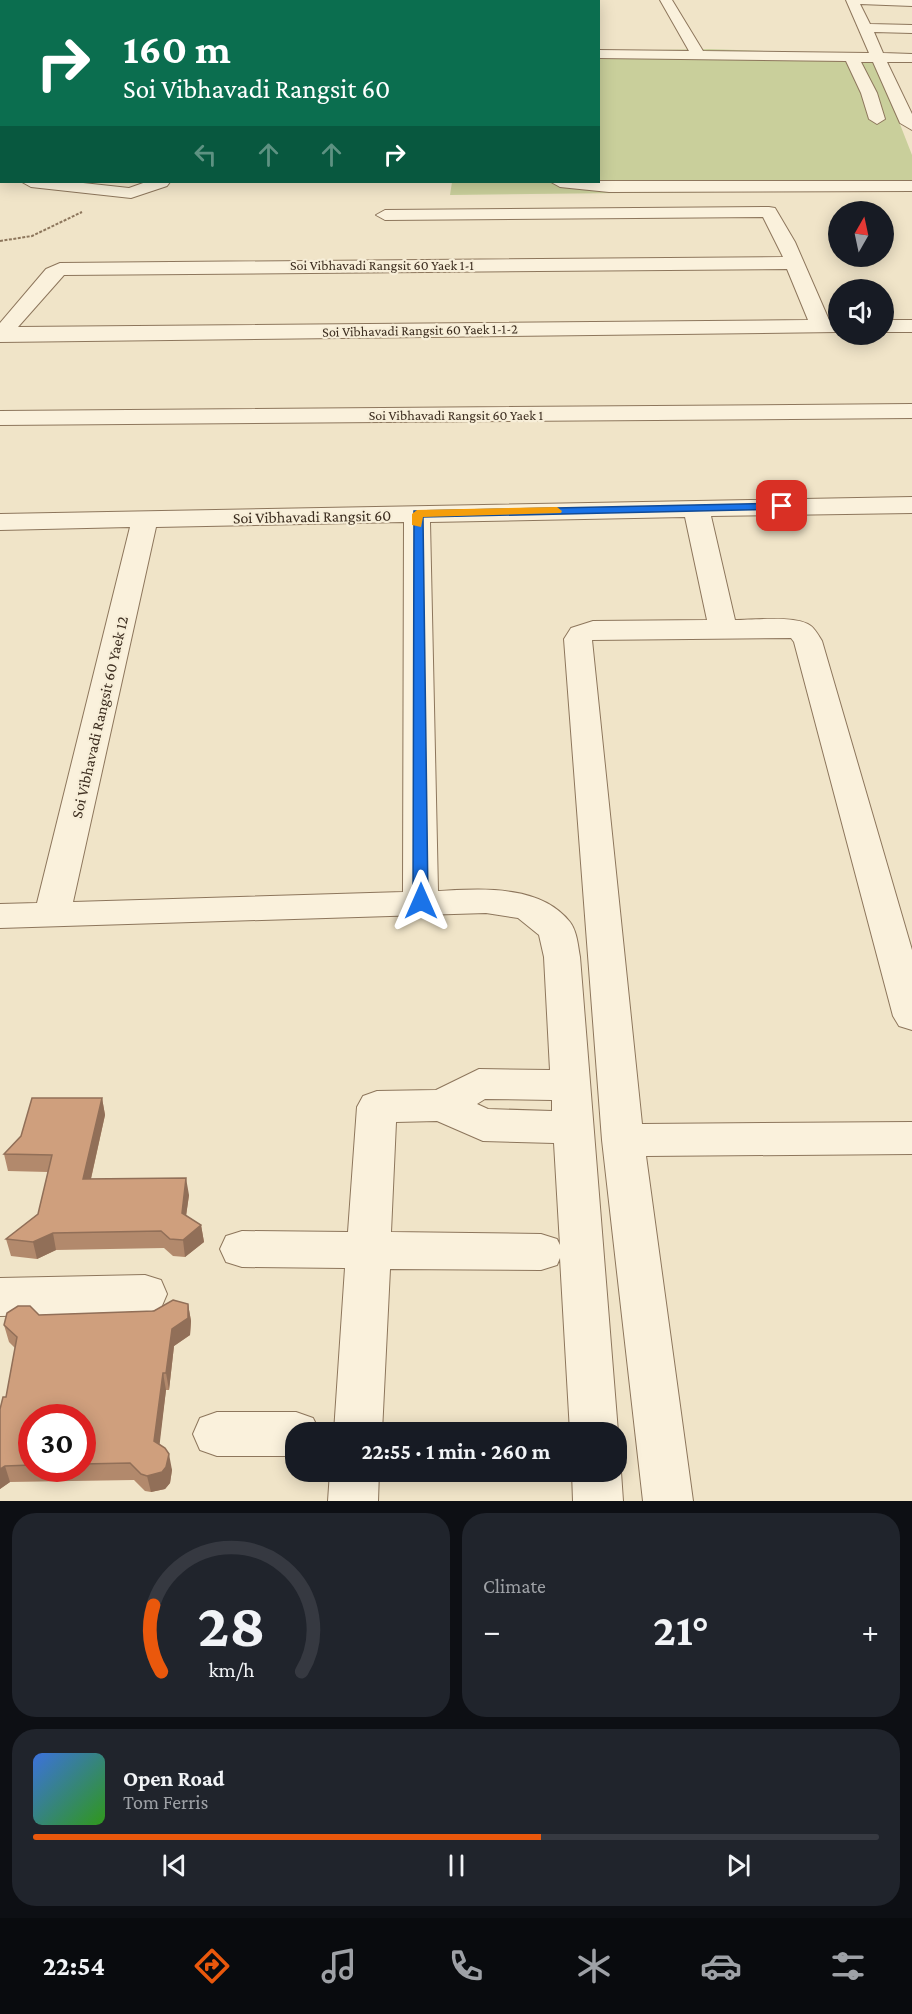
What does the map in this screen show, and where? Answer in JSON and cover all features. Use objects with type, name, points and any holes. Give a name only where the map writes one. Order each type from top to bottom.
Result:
[{"type":"street","points":[[666,0],[697,53]]},
{"type":"street","points":[[912,2],[852,0],[882,63],[904,99],[912,125]]},
{"type":"street","points":[[865,28],[912,29]]},
{"type":"street","points":[[600,54],[851,56],[882,63],[909,64]]},
{"type":"street","points":[[851,56],[877,119]]},
{"type":"street","points":[[868,93],[904,99]]},
{"type":"street","points":[[40,183],[132,193],[158,183]]},
{"type":"street","points":[[568,183],[609,188],[912,186]]},
{"type":"street","points":[[379,265],[387,206],[769,212],[828,322]]},
{"type":"street","name":"Soi Vibhavadi Rangsit 60 Yaek 1-1","points":[[1,335],[53,273],[60,270],[794,262]]},
{"type":"street","name":"Soi Vibhavadi Rangsit 60 Yaek 1-1-2","points":[[1,335],[828,326]]},
{"type":"street","points":[[894,326],[912,326]]},
{"type":"street","name":"Soi Vibhavadi Rangsit 60 Yaek 1","points":[[0,418],[912,411]]},
{"type":"street","name":"Soi Vibhavadi Rangsit 60","points":[[0,522],[912,505]]},
{"type":"street","points":[[696,508],[723,628]]},
{"type":"street","points":[[417,514],[421,901]]},
{"type":"street","name":"Soi Vibhavadi Rangsit 60 Yaek 12","points":[[52,915],[146,519]]},
{"type":"street","points":[[668,1501],[623,1140],[578,639],[581,634],[593,630],[723,628],[783,628],[800,631],[808,641],[912,1016]]},
{"type":"street","points":[[0,916],[421,901],[486,901],[528,908],[556,929],[562,957],[593,1422]]},
{"type":"street","points":[[442,1105],[479,1084],[571,1084]]},
{"type":"street","points":[[359,1422],[377,1107],[442,1105],[483,1125],[574,1128]]},
{"type":"street","points":[[623,1140],[912,1138]]},
{"type":"street","points":[[242,1249],[541,1252]]},
{"type":"street","points":[[0,1297],[145,1294]]},
{"type":"street","points":[[217,1434],[285,1434]]},
{"type":"street","points":[[353,1501],[354,1482]]},
{"type":"street","points":[[597,1482],[598,1501]]},
{"type":"path","points":[[0,241],[31,236],[59,226],[82,212]]},
{"type":"green space","points":[[709,49],[873,55],[912,155],[912,190],[450,195],[452,183],[600,183],[600,51]]},
{"type":"building","points":[[32,1098],[102,1098],[83,1179],[186,1178],[182,1213],[201,1225],[183,1240],[170,1239],[161,1231],[53,1233],[33,1242],[6,1239],[38,1214],[52,1155],[4,1154],[21,1136]]},
{"type":"building","points":[[173,1300],[188,1304],[188,1318],[172,1329],[166,1373],[163,1373],[154,1441],[165,1448],[169,1454],[166,1467],[162,1472],[147,1476],[141,1474],[130,1463],[96,1464],[96,1404],[18,1404],[18,1466],[5,1466],[0,1469],[0,1409],[3,1397],[6,1397],[17,1337],[4,1325],[7,1313],[18,1306],[30,1306],[39,1315],[154,1311]]},
{"type":"slow traffic","points":[[418,525],[417,514],[557,511]]},
{"type":"route","points":[[421,901],[417,514],[782,506]]}]
